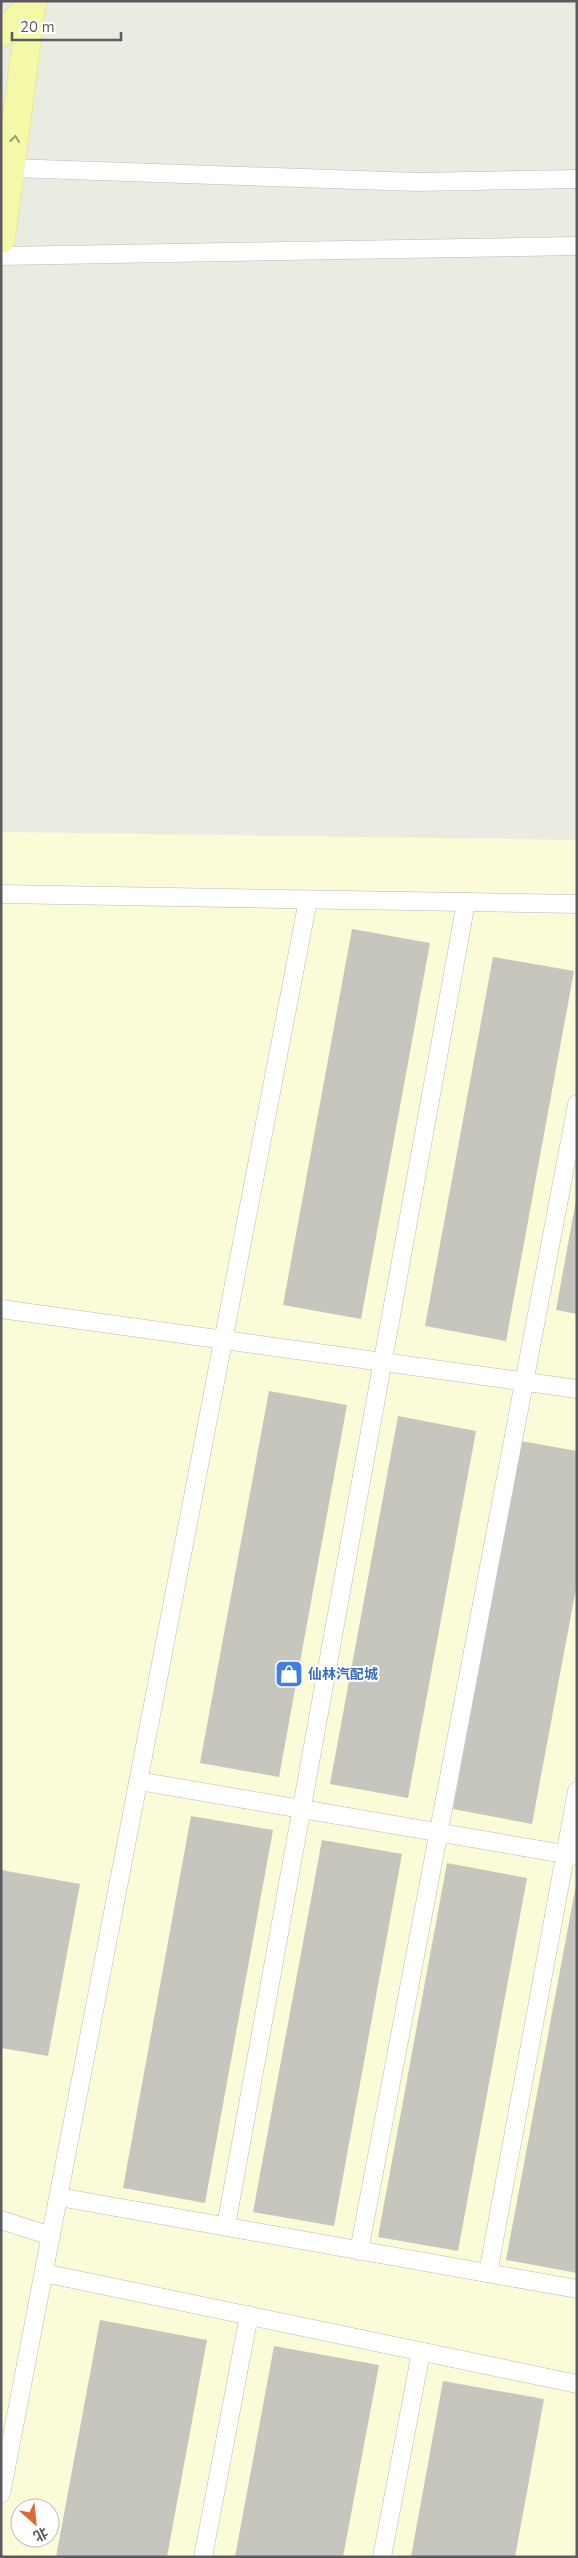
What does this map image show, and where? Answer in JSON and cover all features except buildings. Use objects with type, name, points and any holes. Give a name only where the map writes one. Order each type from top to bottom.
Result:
[{"type":"main road","points":[[1,33],[12,25],[32,3]]},
{"type":"main road","points":[[1,239],[32,3]]},
{"type":"lane","points":[[11,168],[417,182],[577,179]]},
{"type":"lane","points":[[1,256],[577,246]]},
{"type":"lane","points":[[1,894],[577,904]]},
{"type":"lane","points":[[1,2494],[308,900]]},
{"type":"lane","points":[[226,2226],[466,902]]},
{"type":"lane","points":[[359,2250],[577,1104]]},
{"type":"lane","points":[[1,1309],[577,1389]]},
{"type":"lane","points":[[138,1781],[571,1855]]},
{"type":"lane","points":[[488,2273],[571,1855],[577,1791]]},
{"type":"lane","points":[[58,2197],[577,2290]]},
{"type":"lane","points":[[1,2220],[51,2236]]},
{"type":"lane","points":[[44,2273],[577,2384]]},
{"type":"lane","points":[[203,2557],[249,2315]]},
{"type":"lane","points":[[382,2557],[421,2352]]},
{"type":"shaded area","name":"仙林汽配城","points":[[1,832],[577,840],[577,2557],[1,2557]]},
{"type":"place","name":"仙林汽配城","points":[[289,1674]]}]
